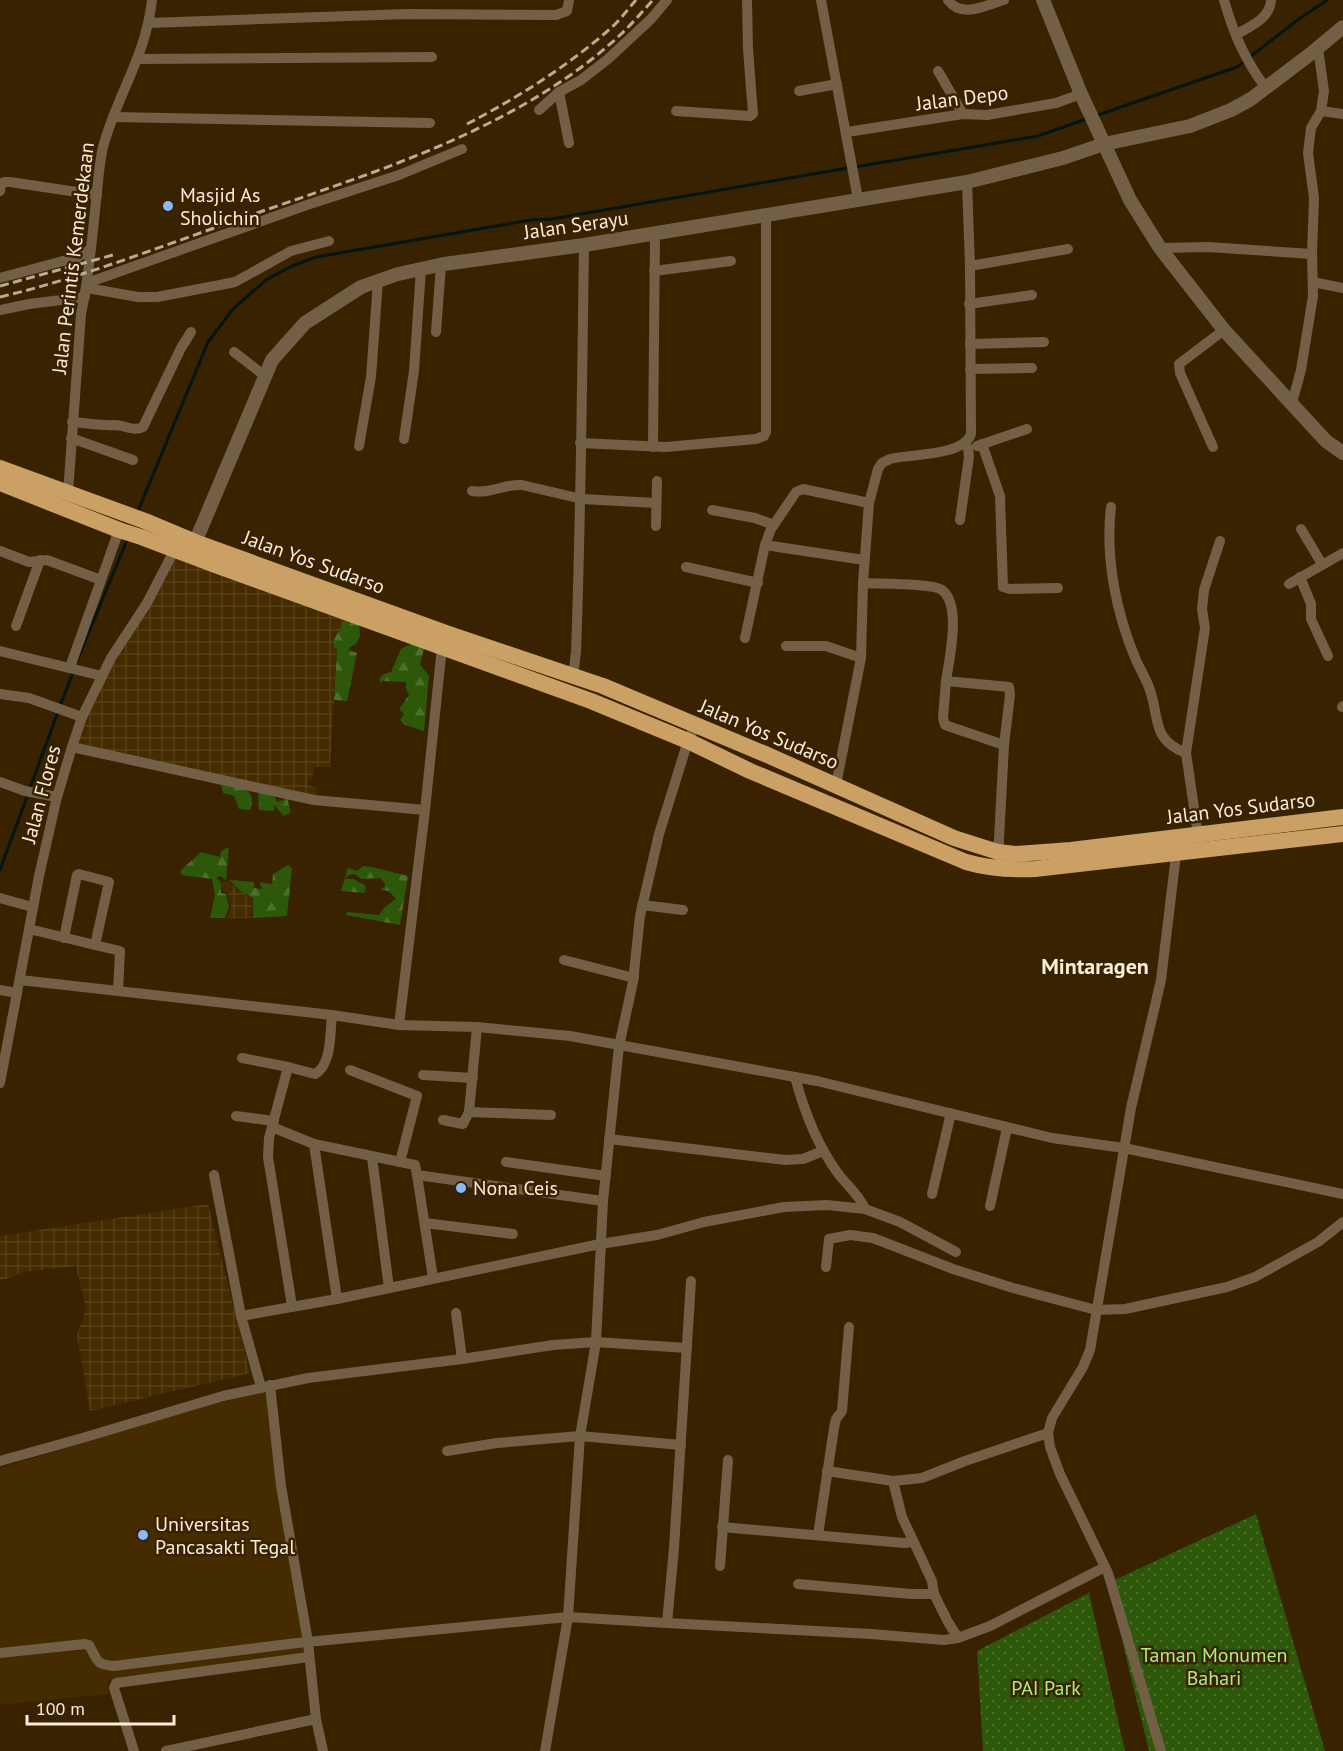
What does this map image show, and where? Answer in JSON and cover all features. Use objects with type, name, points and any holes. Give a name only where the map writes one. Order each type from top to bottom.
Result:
[{"type":"highway","points":[[0,468],[121,531],[143,529]]},
{"type":"highway","points":[[0,483],[66,501],[116,510],[143,529],[188,548]]},
{"type":"highway","name":"Jalan Yos Sudarso","points":[[188,548],[442,647],[591,701],[966,862],[998,870],[1059,867],[1177,845],[1198,835],[1343,817]]},
{"type":"highway","name":"Jalan Yos Sudarso","points":[[188,548],[603,686],[954,838],[998,852],[1015,854],[1343,834]]},
{"type":"street","name":"Jalan Perintis Kemerdekaan","points":[[66,501],[81,314],[103,148],[113,117],[138,59],[149,23],[152,0]]},
{"type":"street","points":[[149,23],[408,14],[556,15],[567,11],[569,0]]},
{"type":"street","points":[[540,110],[559,92],[581,80],[608,59],[651,19],[667,0]]},
{"type":"street","points":[[676,111],[750,116],[753,114],[747,0]]},
{"type":"street","points":[[821,0],[858,199]]},
{"type":"street","points":[[948,0],[953,7],[963,10],[1004,0]]},
{"type":"street","points":[[1043,0],[1081,94],[1130,200],[1160,248],[1224,330],[1326,441],[1343,453]]},
{"type":"street","points":[[1224,0],[1242,52],[1266,88]]},
{"type":"street","points":[[1236,35],[1264,17],[1269,10],[1271,0]]},
{"type":"street","name":"Jalan Serayu","points":[[188,548],[272,360],[305,323],[361,287],[441,264],[584,245],[766,213],[967,182],[1063,158],[1104,144],[1190,126],[1232,110],[1266,88],[1343,27]]},
{"type":"street","points":[[1292,403],[1310,320],[1313,282],[1314,198],[1308,144],[1311,128],[1321,111],[1324,91],[1318,48]]},
{"type":"street","points":[[138,59],[432,57]]},
{"type":"street","points":[[938,71],[963,114]]},
{"type":"street","points":[[799,91],[837,84]]},
{"type":"street","points":[[559,92],[569,143]]},
{"type":"street","name":"Jalan Depo","points":[[847,132],[963,114],[987,115],[1056,103],[1081,94]]},
{"type":"street","points":[[1321,111],[1343,114]]},
{"type":"street","points":[[113,117],[430,123]]},
{"type":"street","points":[[0,310],[86,289],[286,212],[399,175],[462,149]]},
{"type":"street","points":[[0,191],[1,184],[10,182],[97,195]]},
{"type":"street","points":[[960,520],[968,464],[967,446],[971,434],[967,182]]},
{"type":"street","points":[[580,443],[653,447],[756,439],[764,436],[766,432],[766,213]]},
{"type":"street","points":[[653,447],[655,233]]},
{"type":"street","points":[[86,289],[138,297],[157,297],[220,285],[235,282],[291,251],[329,241]]},
{"type":"street","points":[[573,677],[582,499],[580,443],[584,245]]},
{"type":"street","points":[[1160,248],[1208,246],[1312,254]]},
{"type":"street","points":[[0,278],[78,257],[91,249]]},
{"type":"street","points":[[970,266],[1068,249]]},
{"type":"street","points":[[654,271],[732,261]]},
{"type":"street","points":[[436,332],[441,264]]},
{"type":"street","points":[[404,439],[414,371],[421,269]]},
{"type":"street","points":[[359,446],[371,377],[378,281]]},
{"type":"street","points":[[1313,282],[1343,288]]},
{"type":"street","points":[[969,304],[1032,295]]},
{"type":"street","points":[[1213,447],[1180,373],[1179,364],[1224,330]]},
{"type":"street","points":[[72,422],[103,426],[117,425],[136,429],[143,427],[191,332]]},
{"type":"street","points":[[970,344],[1044,342]]},
{"type":"street","points":[[234,352],[265,376]]},
{"type":"street","points":[[970,369],[1032,368]]},
{"type":"street","points":[[836,785],[861,658],[864,560],[869,503],[878,469],[886,461],[897,457],[982,444],[1027,429]]},
{"type":"street","points":[[72,438],[133,460]]},
{"type":"street","points":[[982,444],[1000,496],[1003,587],[1010,589],[1058,588]]},
{"type":"street","points":[[656,526],[657,481]]},
{"type":"street","points":[[472,491],[490,492],[515,484],[582,499],[656,502]]},
{"type":"street","points":[[745,638],[765,545],[774,525],[798,489],[869,503]]},
{"type":"street","points":[[1111,507],[1108,532],[1110,565],[1119,608],[1136,659],[1152,695],[1160,730],[1173,748],[1186,753]]},
{"type":"street","points":[[712,510],[756,518],[774,525]]},
{"type":"street","points":[[1301,529],[1322,564]]},
{"type":"street","points":[[76,668],[101,580],[121,531]]},
{"type":"street","points":[[1198,835],[1186,753],[1205,628],[1202,609],[1204,590],[1220,542]]},
{"type":"street","points":[[765,545],[864,560]]},
{"type":"street","name":"Jalan Flores","points":[[0,1083],[33,907],[57,797],[82,717],[111,658],[147,603],[188,548]]},
{"type":"street","points":[[0,551],[29,562],[47,560],[101,580]]},
{"type":"street","points":[[1288,584],[1343,553]]},
{"type":"street","points":[[16,626],[40,560]]},
{"type":"street","points":[[686,567],[758,583]]},
{"type":"street","points":[[1300,577],[1311,604],[1311,619],[1328,656]]},
{"type":"street","points":[[863,583],[936,587],[943,590],[950,603],[953,620],[942,718],[945,725],[1004,745]]},
{"type":"street","points":[[786,646],[826,646],[861,658]]},
{"type":"street","points":[[399,1025],[442,647]]},
{"type":"street","points":[[0,651],[102,676]]},
{"type":"street","points":[[946,681],[1009,687],[998,870]]},
{"type":"street","points":[[0,694],[29,698],[82,717]]},
{"type":"street","points":[[545,1751],[568,1617],[580,1437],[596,1342],[603,1201],[619,1046],[634,978],[642,905],[659,834],[688,741],[695,726]]},
{"type":"street","points":[[72,747],[314,800],[425,810]]},
{"type":"street","points":[[0,782],[30,792],[57,797]]},
{"type":"street","points":[[1161,1751],[1105,1567],[1060,1474],[1050,1447],[1048,1433],[1052,1418],[1087,1358],[1131,1108],[1158,996],[1177,845]]},
{"type":"street","points":[[64,938],[76,875],[79,874],[109,882],[95,945]]},
{"type":"street","points":[[0,898],[33,907]]},
{"type":"street","points":[[642,905],[683,909]]},
{"type":"street","points":[[29,929],[120,951],[118,991]]},
{"type":"street","points":[[564,960],[634,978]]},
{"type":"street","points":[[20,980],[332,1015],[399,1025],[477,1027],[570,1036],[795,1077],[1052,1138],[1124,1148],[1343,1194]]},
{"type":"street","points":[[0,990],[17,993]]},
{"type":"street","points":[[242,1058],[315,1074],[322,1069],[327,1056],[332,1015]]},
{"type":"street","points":[[443,1120],[463,1124],[469,1112],[477,1027]]},
{"type":"street","points":[[288,1067],[273,1124],[268,1157],[292,1306]]},
{"type":"street","points":[[350,1070],[417,1096],[400,1162]]},
{"type":"street","points":[[423,1075],[474,1078]]},
{"type":"street","points":[[795,1077],[805,1113],[823,1151],[866,1209]]},
{"type":"street","points":[[469,1112],[551,1115]]},
{"type":"street","points":[[932,1194],[951,1113]]},
{"type":"street","points":[[236,1116],[273,1124],[314,1144],[415,1165],[433,1278]]},
{"type":"street","points":[[990,1206],[1007,1128]]},
{"type":"street","points":[[609,1139],[785,1160],[803,1159],[823,1151]]},
{"type":"street","points":[[314,1144],[337,1299]]},
{"type":"street","points":[[372,1156],[389,1288]]},
{"type":"street","points":[[506,1162],[606,1176]]},
{"type":"street","points":[[214,1175],[241,1316],[265,1386],[308,1642],[316,1719],[323,1751]]},
{"type":"street","points":[[417,1175],[603,1201]]},
{"type":"street","points":[[241,1316],[337,1299],[600,1244],[657,1235],[704,1222],[784,1207],[827,1205],[866,1209],[900,1222],[956,1252]]},
{"type":"street","points":[[826,1267],[828,1242],[832,1237],[850,1234],[873,1238],[953,1269],[1013,1288],[1096,1310],[1125,1309],[1227,1287],[1255,1277],[1318,1242],[1343,1222]]},
{"type":"street","points":[[425,1223],[513,1234]]},
{"type":"street","points":[[667,1623],[691,1281]]},
{"type":"street","points":[[456,1313],[462,1359]]},
{"type":"street","points":[[819,1535],[836,1420],[842,1411],[849,1327]]},
{"type":"street","points":[[0,1461],[223,1396],[265,1386],[553,1345],[596,1342],[687,1348]]},
{"type":"street","points":[[827,1471],[893,1481],[928,1477],[965,1461],[1048,1433]]},
{"type":"street","points":[[447,1451],[497,1443],[580,1437],[681,1445]]},
{"type":"street","points":[[720,1566],[728,1460]]},
{"type":"street","points":[[893,1481],[902,1517],[933,1581],[934,1594],[958,1638]]},
{"type":"street","points":[[722,1527],[913,1542]]},
{"type":"street","points":[[0,1653],[85,1644],[89,1645],[101,1665],[114,1666],[308,1642],[568,1617],[860,1633],[944,1640],[972,1634],[1105,1567]]},
{"type":"street","points":[[798,1584],[934,1594]]},
{"type":"street","points":[[134,1751],[114,1688],[116,1683],[309,1658]]},
{"type":"street","points":[[166,1751],[316,1719]]},
{"type":"shaded area","points":[[176,549],[348,613],[337,649],[330,767],[314,767],[312,780],[309,780],[308,785],[316,787],[316,796],[72,747],[82,717]]},
{"type":"shaded area","points":[[228,882],[252,899],[252,918],[227,918],[231,907],[228,893],[223,891],[222,883]]},
{"type":"shaded area","points":[[208,1204],[250,1373],[90,1411],[77,1335],[86,1308],[76,1266],[25,1272],[0,1281],[0,1236]]},
{"type":"shaded area","name":"Universitas Pancasakti Tegal","points":[[268,1390],[305,1655],[109,1680],[108,1694],[0,1705],[0,1468],[169,1415]]},
{"type":"green space","points":[[348,613],[359,617],[360,636],[349,650],[357,653],[347,701],[334,700],[337,649],[334,648],[334,640]]},
{"type":"green space","points":[[416,641],[425,646],[420,664],[429,676],[424,731],[405,725],[400,720],[404,714],[399,709],[409,695],[406,682],[382,681],[381,683],[379,679],[391,672],[401,649]]},
{"type":"green space","points":[[221,785],[246,790],[252,797],[250,810],[239,809],[234,796],[223,793]]},
{"type":"green space","points":[[258,791],[274,795],[277,802],[287,798],[291,812],[284,816],[274,805],[274,811],[259,810]]},
{"type":"green space","points":[[229,847],[226,880],[220,876],[216,878],[221,882],[221,893],[226,894],[229,907],[225,918],[210,918],[215,895],[212,879],[181,875],[181,870],[201,852],[220,857],[221,851]]},
{"type":"green space","points":[[288,865],[292,868],[287,916],[253,918],[253,898],[229,880],[254,882],[254,888],[262,889],[259,882],[272,884],[273,874]]},
{"type":"green space","points":[[363,866],[408,876],[400,925],[346,915],[347,912],[379,915],[396,899],[389,891],[381,890],[385,883],[380,878],[361,879],[355,874],[345,879],[354,879],[364,884],[366,889],[364,893],[341,891],[348,868],[357,871]]},
{"type":"green space","name":"Taman Monumen Bahari","points":[[1256,1514],[1325,1751],[1149,1751],[1108,1583]]},
{"type":"green space","name":"PAI Park","points":[[1089,1593],[1125,1751],[983,1751],[977,1651]]},
{"type":"waterway","points":[[1095,116],[1237,67],[1327,0]]},
{"type":"waterway","points":[[855,167],[1038,136],[1089,118]]},
{"type":"waterway","points":[[138,511],[208,342],[233,309],[266,280],[292,266],[316,257],[848,168]]},
{"type":"waterway","points":[[77,661],[127,540]]},
{"type":"waterway","points":[[60,706],[74,670]]},
{"type":"waterway","points":[[30,788],[58,712]]},
{"type":"waterway","points":[[0,870],[28,794]]},
{"type":"railway","points":[[467,124],[560,68],[595,42],[636,0]]},
{"type":"railway","points":[[0,297],[120,262],[388,167],[438,147],[534,99],[578,70],[619,36],[653,0]]},
{"type":"railway","points":[[0,286],[113,255]]},
{"type":"place","name":"Masjid As Sholichin","points":[[168,206]]},
{"type":"place","name":"Nona Ceis","points":[[461,1188]]},
{"type":"place","name":"Universitas Pancasakti Tegal","points":[[143,1535]]},
{"type":"district","name":"Mintaragen","points":[[1095,966]]}]
